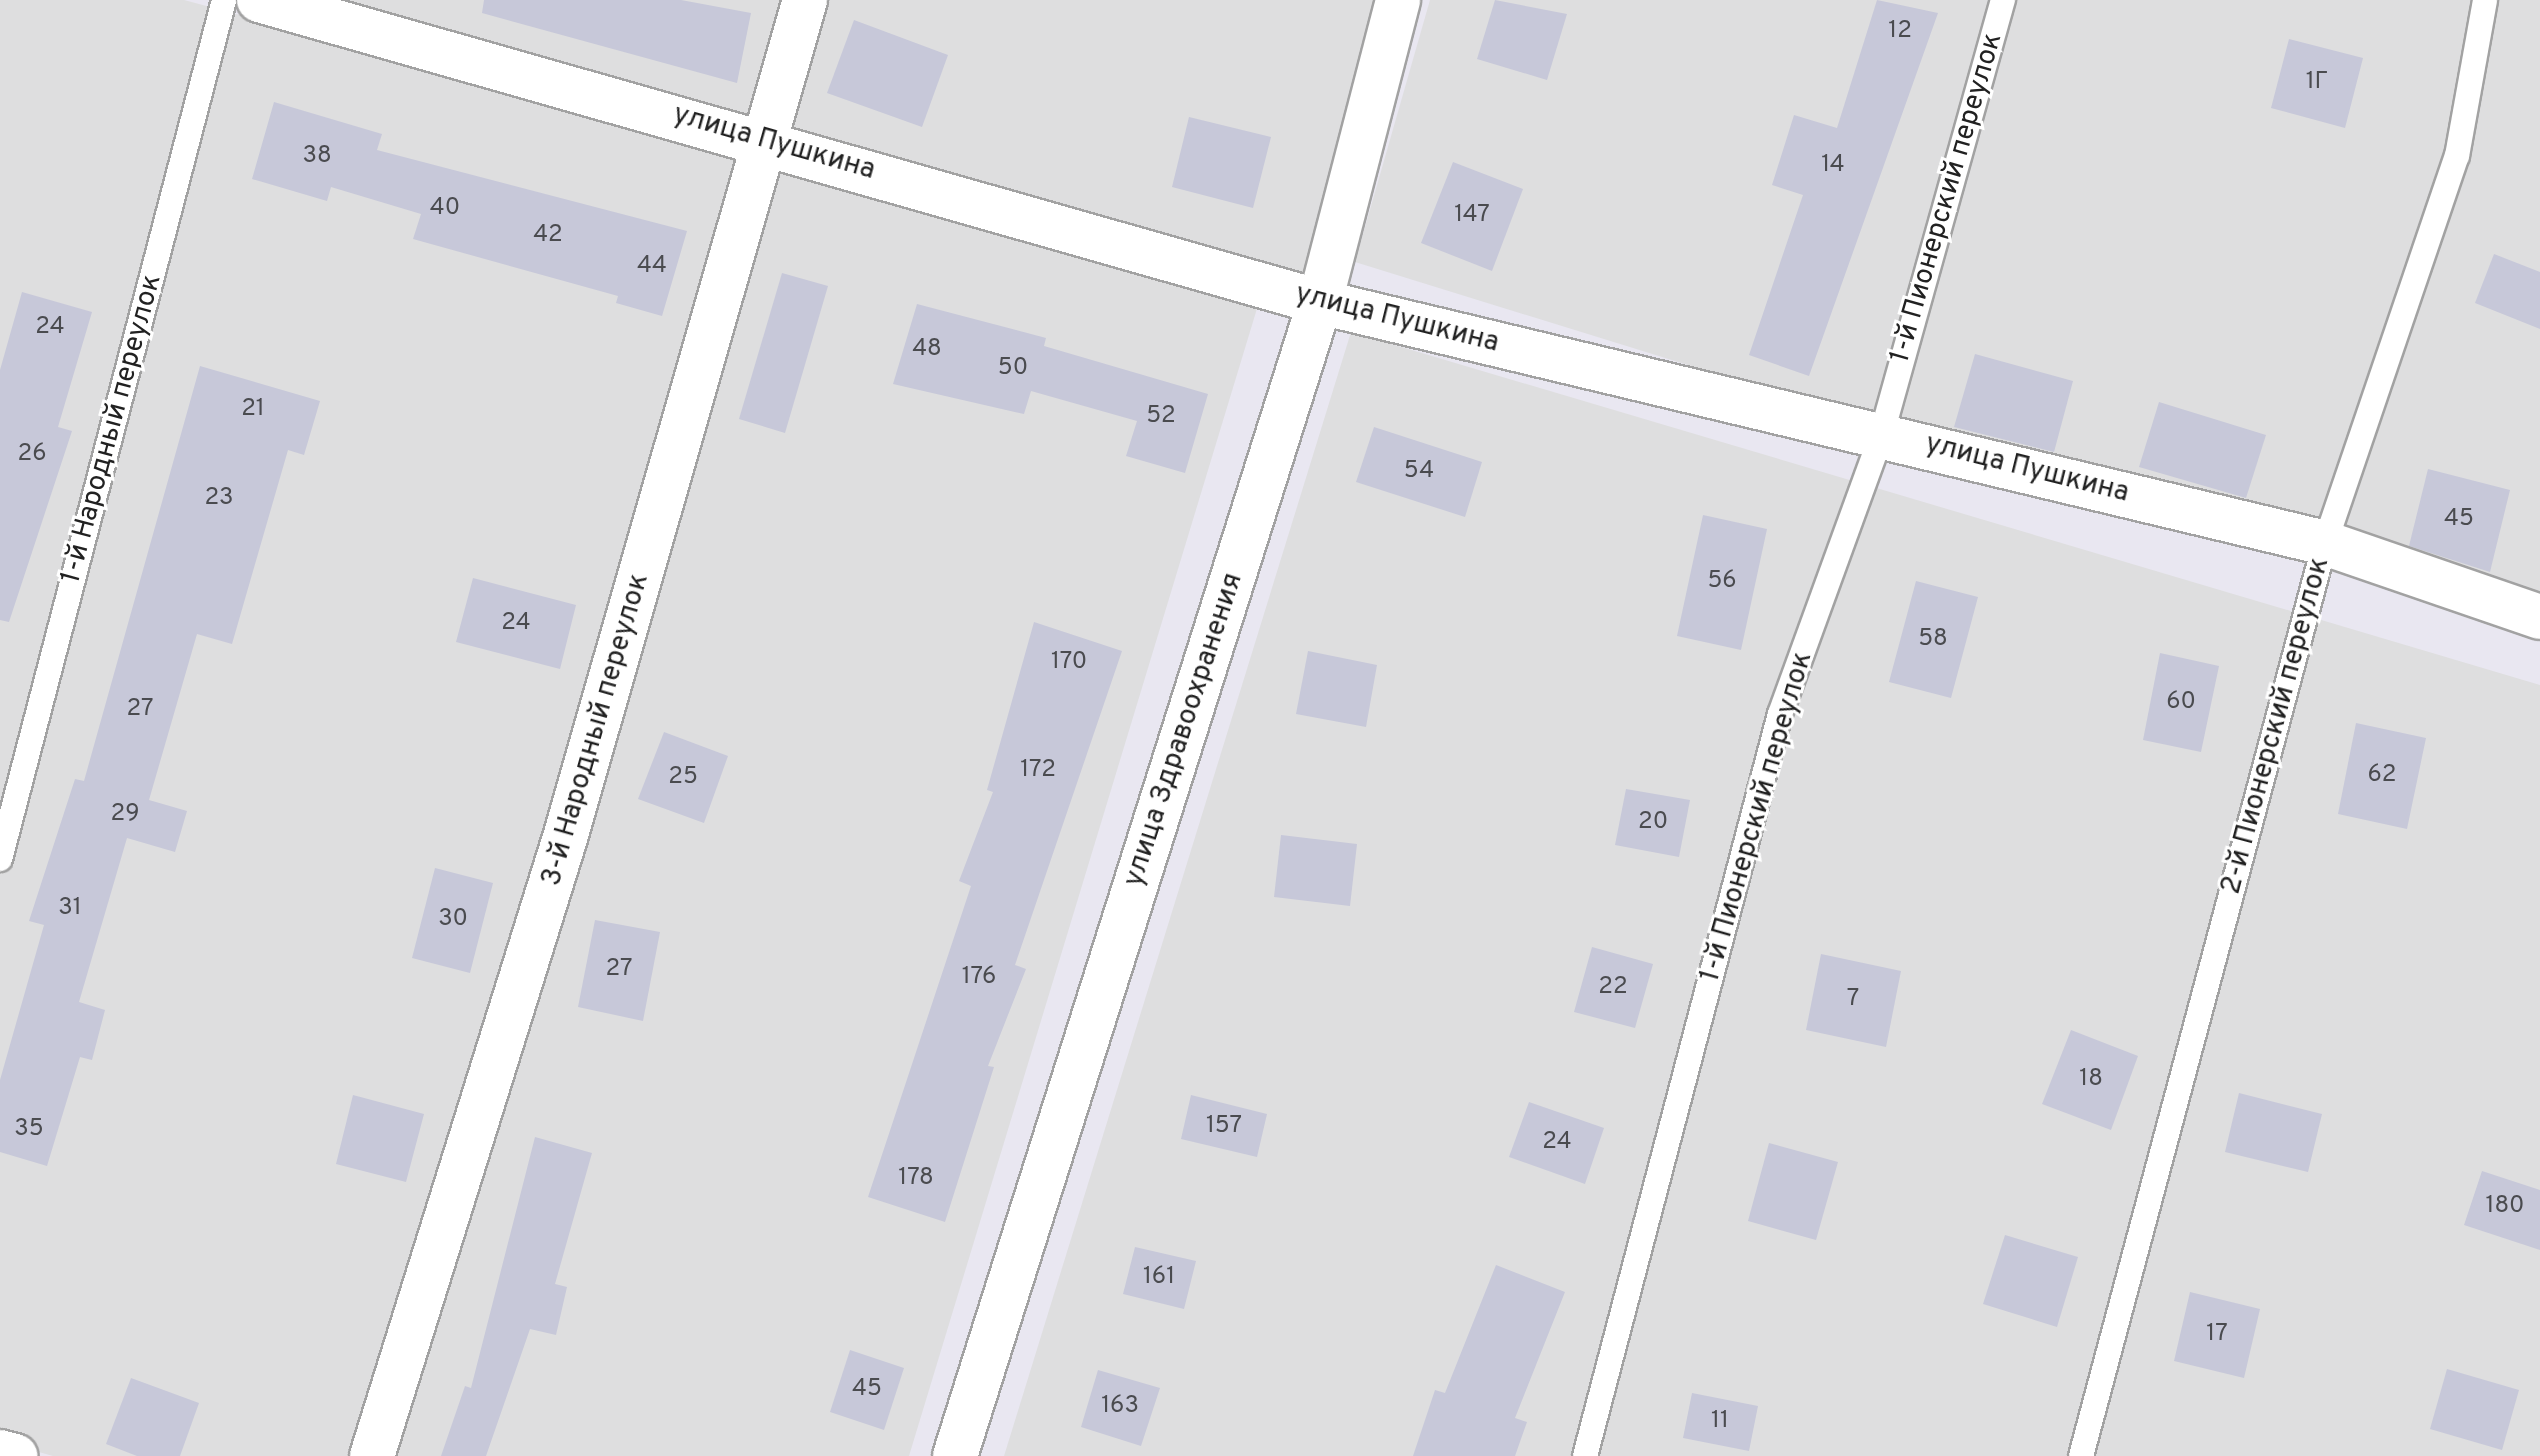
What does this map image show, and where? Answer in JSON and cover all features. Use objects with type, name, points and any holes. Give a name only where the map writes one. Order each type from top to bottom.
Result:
[{"type":"street","name":"улица Пушкина","points":[[259,0],[768,141],[1320,302],[1882,433],[2325,543],[2540,617]]},
{"type":"street","name":"3-й Народный переулок","points":[[372,1456],[565,838],[768,141],[805,0]]},
{"type":"street","name":"улица Здравоохранения","points":[[955,1456],[1320,302],[1398,0]]},
{"type":"street","points":[[0,1452],[15,1456]]},
{"type":"lane","name":"1-й Народный переулок","points":[[0,859],[224,0]]},
{"type":"lane","name":"1-й Пионерский переулок","points":[[1585,1456],[1780,714],[1882,433],[2003,0]]},
{"type":"lane","name":"2-й Пионерский переулок","points":[[2081,1456],[2325,543],[2457,156],[2485,0]]},
{"type":"shaded area","points":[[0,0],[184,0],[745,150],[356,1456],[53,1456],[0,1441]]},
{"type":"shaded area","points":[[331,0],[1397,0],[1326,282]]},
{"type":"shaded area","points":[[1430,0],[2540,0],[2540,629],[1355,262]]},
{"type":"shaded area","points":[[764,161],[1259,302],[909,1456],[391,1456]]},
{"type":"shaded area","points":[[1351,332],[2540,685],[2540,1456],[1004,1456]]},
{"type":"building","points":[[484,0],[681,0],[751,13],[737,83],[482,13]]},
{"type":"building","points":[[1495,0],[1567,14],[1547,80],[1477,59]]},
{"type":"building","points":[[1877,0],[1938,13],[1809,376],[1749,355],[1803,195],[1772,185],[1794,115],[1837,128]]},
{"type":"building","points":[[854,20],[948,55],[922,127],[827,93]]},
{"type":"building","points":[[2289,39],[2363,58],[2345,128],[2271,108]]},
{"type":"building","points":[[274,102],[382,134],[377,150],[687,231],[662,316],[616,303],[618,296],[413,239],[421,214],[331,187],[327,201],[252,179]]},
{"type":"building","points":[[1189,117],[1271,137],[1253,208],[1172,187]]},
{"type":"building","points":[[1453,162],[1523,189],[1492,271],[1421,243]]},
{"type":"building","points":[[2494,254],[2540,272],[2540,329],[2475,303]]},
{"type":"building","points":[[782,273],[828,286],[785,433],[739,419]]},
{"type":"building","points":[[22,292],[92,312],[58,427],[72,431],[9,622],[0,620],[0,370]]},
{"type":"building","points":[[917,304],[1046,338],[1044,346],[1208,394],[1185,473],[1126,456],[1137,421],[1031,391],[1024,414],[893,384]]},
{"type":"building","points":[[1975,354],[2073,381],[2054,452],[1954,427]]},
{"type":"building","points":[[200,366],[320,401],[304,455],[288,450],[232,644],[197,634],[149,800],[187,811],[175,852],[127,838],[79,1002],[105,1010],[92,1060],[80,1057],[47,1166],[0,1152],[0,1080],[44,925],[29,921],[75,779],[84,781]]},
{"type":"building","points":[[2159,402],[2266,435],[2246,498],[2139,467]]},
{"type":"building","points":[[1374,427],[1482,462],[1465,517],[1356,482]]},
{"type":"building","points":[[2428,469],[2510,490],[2490,572],[2409,546]]},
{"type":"building","points":[[1703,515],[1767,529],[1741,650],[1677,636]]},
{"type":"building","points":[[473,578],[576,605],[560,669],[456,642]]},
{"type":"building","points":[[1916,581],[1978,597],[1951,698],[1889,682]]},
{"type":"building","points":[[1034,622],[1122,651],[1015,965],[1026,969],[988,1066],[994,1067],[945,1222],[868,1197],[971,886],[959,881],[993,792],[987,790]]},
{"type":"building","points":[[1308,651],[1377,665],[1366,727],[1296,714]]},
{"type":"building","points":[[2160,653],[2219,666],[2201,752],[2143,740]]},
{"type":"building","points":[[2356,723],[2426,738],[2407,829],[2338,814]]},
{"type":"building","points":[[664,732],[728,756],[704,823],[638,799]]},
{"type":"building","points":[[1626,789],[1690,800],[1679,857],[1615,845]]},
{"type":"building","points":[[1281,835],[1357,844],[1350,906],[1274,897]]},
{"type":"building","points":[[435,868],[493,883],[470,973],[412,958]]},
{"type":"building","points":[[595,920],[660,932],[643,1021],[578,1007]]},
{"type":"building","points":[[1592,947],[1653,964],[1635,1028],[1574,1012]]},
{"type":"building","points":[[1821,954],[1901,971],[1886,1047],[1806,1030]]},
{"type":"building","points":[[2071,1030],[2138,1056],[2111,1130],[2042,1104]]},
{"type":"building","points":[[2239,1093],[2322,1114],[2308,1172],[2225,1152]]},
{"type":"building","points":[[353,1095],[424,1114],[406,1182],[336,1164]]},
{"type":"building","points":[[1191,1095],[1267,1114],[1257,1157],[1181,1139]]},
{"type":"building","points":[[1529,1102],[1604,1128],[1585,1184],[1509,1157]]},
{"type":"building","points":[[535,1137],[592,1153],[555,1284],[567,1287],[556,1335],[530,1329],[486,1456],[441,1456],[465,1386],[471,1388]]},
{"type":"building","points":[[1769,1143],[1838,1162],[1816,1240],[1748,1221]]},
{"type":"building","points":[[2482,1171],[2540,1190],[2540,1250],[2464,1225]]},
{"type":"building","points":[[2005,1235],[2078,1257],[2057,1327],[1983,1304]]},
{"type":"building","points":[[1135,1247],[1196,1261],[1184,1309],[1123,1294]]},
{"type":"building","points":[[1496,1265],[1565,1292],[1515,1418],[1527,1422],[1515,1456],[1413,1456],[1435,1390],[1445,1393]]},
{"type":"building","points":[[2190,1292],[2260,1309],[2244,1378],[2174,1361]]},
{"type":"building","points":[[850,1350],[904,1368],[884,1430],[830,1412]]},
{"type":"building","points":[[2447,1369],[2519,1390],[2502,1450],[2430,1429]]},
{"type":"building","points":[[1098,1370],[1160,1388],[1141,1446],[1081,1427]]},
{"type":"building","points":[[131,1378],[199,1403],[180,1456],[137,1456],[106,1444]]},
{"type":"building","points":[[1692,1393],[1758,1406],[1749,1451],[1683,1438]]}]
